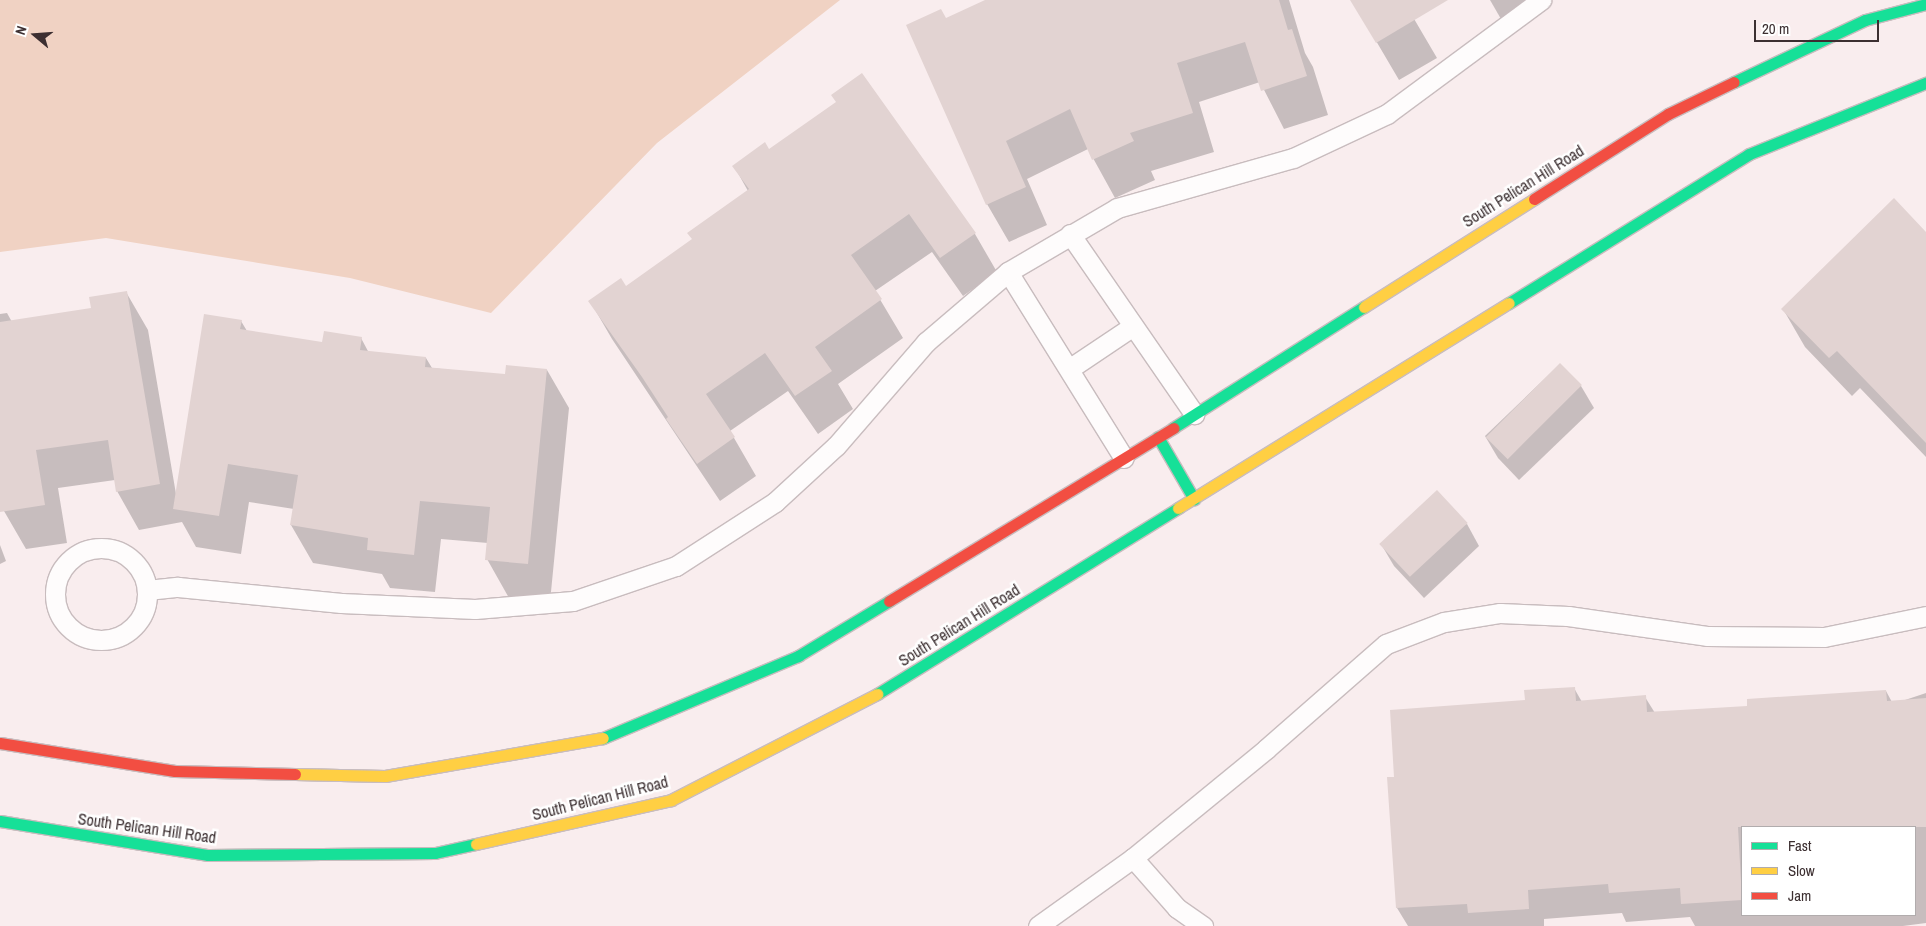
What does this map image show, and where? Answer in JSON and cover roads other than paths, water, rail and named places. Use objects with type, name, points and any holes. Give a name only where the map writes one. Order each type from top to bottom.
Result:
[{"type":"street","name":"South Pelican Hill Road","points":[[0,743],[175,771],[384,776],[599,740],[798,656],[1158,437],[1668,114],[1865,20],[1926,4]]},
{"type":"street","name":"South Pelican Hill Road","points":[[0,821],[208,855],[435,853],[671,800],[885,690],[1749,154],[1926,83]]},
{"type":"street","points":[[1158,437],[1194,499]]},
{"type":"lane","points":[[147,590],[178,587],[341,603],[475,609],[572,601],[676,566],[775,502],[836,446],[926,342],[1008,272],[1117,208],[1293,158],[1387,114],[1541,0]]},
{"type":"lane","points":[[1070,234],[1194,414]]},
{"type":"lane","points":[[1008,272],[1124,458]]},
{"type":"lane","points":[[1069,369],[1133,326]]},
{"type":"lane","points":[[96,546],[119,550],[137,563],[147,584],[147,590],[147,606],[135,626],[116,638],[93,640],[73,632],[58,614],[53,592],[60,570],[75,554],[96,546]]},
{"type":"lane","points":[[1038,926],[1132,858],[1266,749],[1386,644],[1444,622],[1500,613],[1568,616],[1707,636],[1824,637],[1926,616]]},
{"type":"lane","points":[[1132,858],[1177,908],[1203,926]]}]
